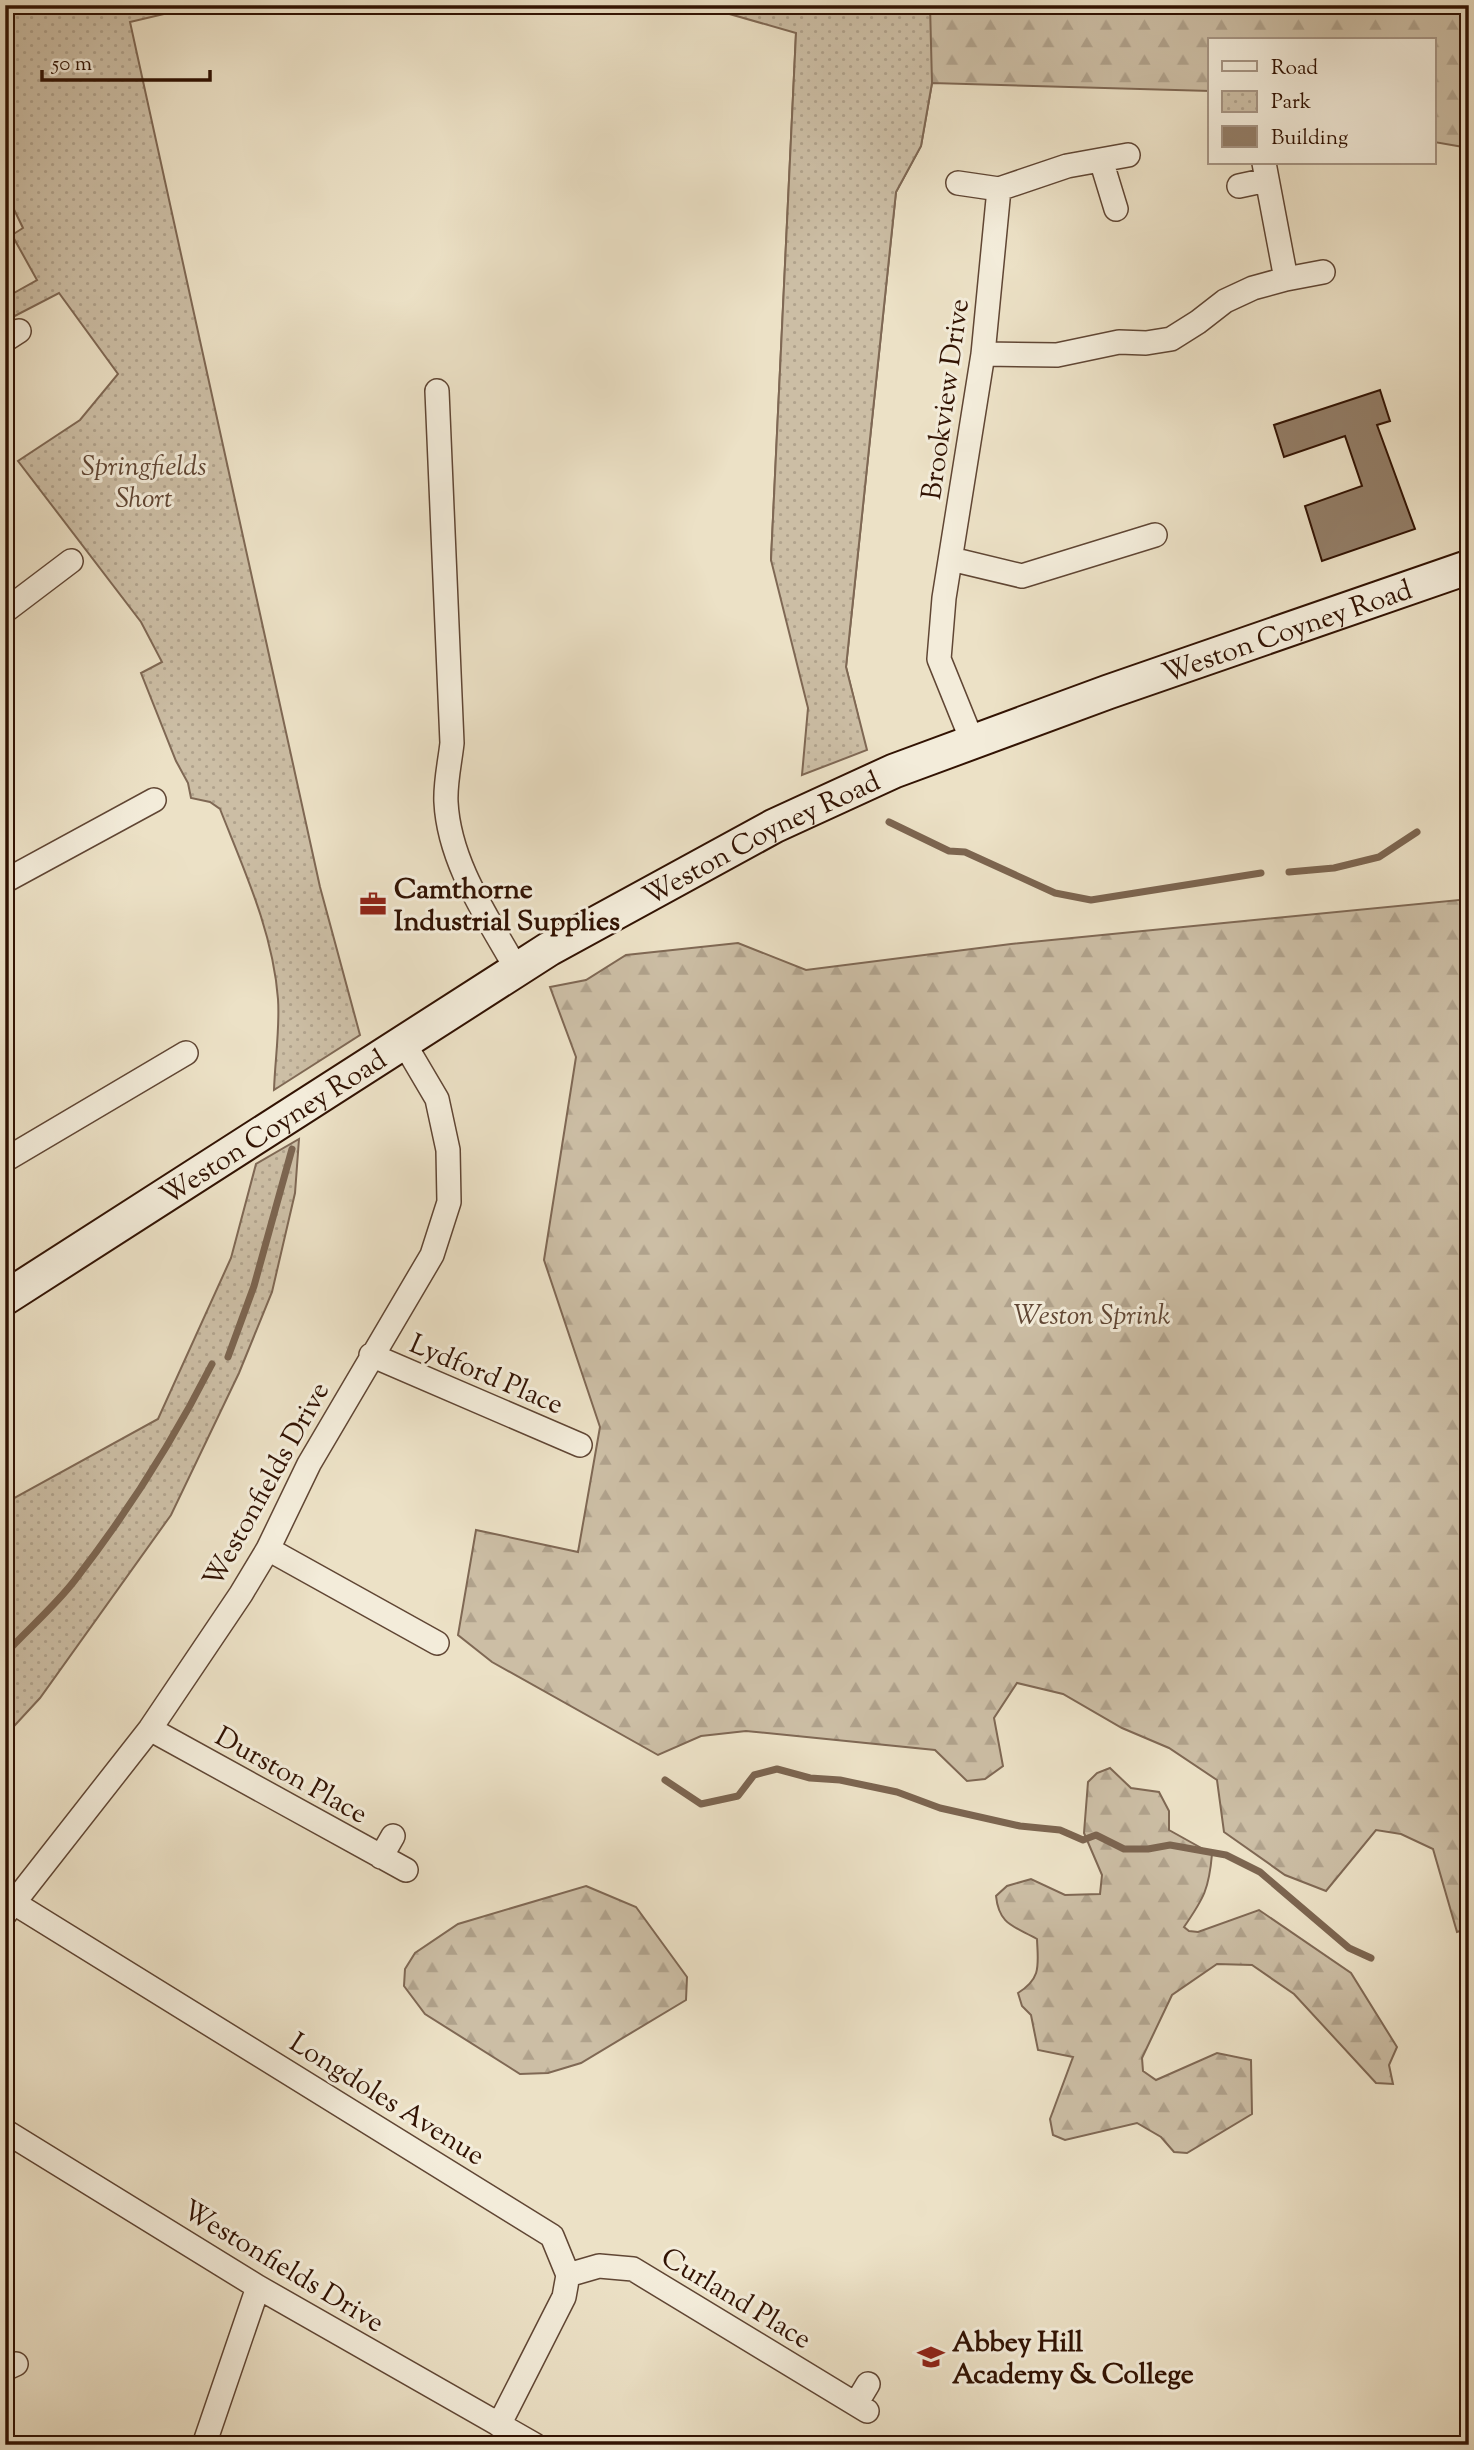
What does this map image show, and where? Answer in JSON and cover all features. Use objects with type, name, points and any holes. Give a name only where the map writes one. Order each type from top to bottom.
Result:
[{"type":"street","points":[[958,183],[999,190],[1067,166],[1128,155]]},
{"type":"street","points":[[1101,160],[1116,209]]},
{"type":"street","points":[[1239,187],[1266,172],[1286,279]]},
{"type":"street","name":"Brookview Drive","points":[[973,743],[939,659],[951,559],[984,354],[999,190]]},
{"type":"street","points":[[984,354],[1057,355],[1119,341],[1146,343],[1171,339],[1224,301],[1253,288],[1323,272]]},
{"type":"street","points":[[437,391],[452,743],[445,800],[448,822],[461,868],[517,970]]},
{"type":"street","points":[[951,559],[1022,576],[1155,535]]},
{"type":"street","points":[[5,611],[71,561]]},
{"type":"street","name":"Weston Coyney Road","points":[[5,1298],[517,970],[774,827],[894,771],[1121,688],[1469,567]]},
{"type":"street","points":[[5,881],[154,800]]},
{"type":"street","name":"Westonfields Drive","points":[[10,1908],[150,1729],[268,1549],[309,1464],[432,1255],[449,1202],[448,1150],[437,1099],[404,1043]]},
{"type":"street","points":[[5,1160],[186,1053]]},
{"type":"street","name":"Lydford Place","points":[[371,1355],[580,1445]]},
{"type":"street","points":[[268,1549],[437,1643]]},
{"type":"street","name":"Durston Place","points":[[150,1729],[406,1870]]},
{"type":"street","points":[[382,1857],[393,1836]]},
{"type":"street","name":"Longdoles Avenue","points":[[10,1908],[547,2230],[557,2243],[568,2275]]},
{"type":"street","name":"Westonfields Drive","points":[[5,2131],[258,2287],[535,2445]]},
{"type":"street","name":"Curland Place","points":[[568,2275],[599,2266],[633,2269],[861,2408],[868,2384]]},
{"type":"street","points":[[499,2425],[558,2312],[568,2275]]},
{"type":"street","points":[[204,2445],[258,2287]]},
{"type":"green space","name":"Springfields Short","points":[[5,5],[202,5],[130,22],[320,887],[360,1035],[274,1090],[278,999],[264,926],[220,809],[210,802],[191,798],[188,783],[176,761],[141,673],[162,662],[141,622],[18,461],[80,420],[118,374],[59,293],[5,321],[5,298],[37,280],[12,235],[23,228],[5,191]]},
{"type":"green space","points":[[698,5],[930,5],[932,83],[921,146],[896,192],[846,667],[867,750],[802,775],[808,708],[771,560],[796,33]]},
{"type":"green space","points":[[776,5],[1469,5],[1469,148],[1436,142],[1436,38],[1208,38],[1208,91],[932,83],[921,146],[896,192],[846,667],[858,716],[771,560],[796,33]]},
{"type":"green space","name":"Weston Sprink","points":[[1469,899],[1469,1928],[1457,1932],[1433,1849],[1401,1834],[1376,1830],[1326,1891],[1285,1875],[1224,1832],[1217,1780],[1169,1748],[1122,1728],[1063,1694],[1017,1683],[994,1718],[1003,1766],[985,1779],[967,1781],[935,1750],[746,1731],[701,1736],[658,1755],[492,1662],[458,1635],[476,1530],[578,1552],[600,1427],[544,1260],[576,1057],[550,987],[586,980],[626,955],[738,943],[806,970],[1011,944]]},
{"type":"green space","points":[[299,1139],[295,1193],[272,1292],[239,1373],[171,1515],[40,1698],[5,1736],[5,1503],[158,1419],[231,1258],[256,1164]]},
{"type":"green space","points":[[1110,1768],[1131,1788],[1159,1792],[1169,1811],[1169,1830],[1212,1854],[1204,1893],[1184,1927],[1198,1932],[1259,1910],[1351,1973],[1397,2047],[1389,2065],[1393,2084],[1376,2083],[1294,1994],[1252,1965],[1217,1964],[1172,1995],[1142,2058],[1143,2071],[1156,2080],[1217,2053],[1251,2060],[1252,2114],[1187,2153],[1174,2152],[1161,2137],[1137,2123],[1065,2140],[1053,2135],[1050,2119],[1073,2057],[1038,2050],[1031,2015],[1022,2006],[1018,1993],[1035,1976],[1038,1964],[1037,1939],[1004,1919],[996,1896],[1007,1886],[1031,1879],[1065,1895],[1100,1894],[1102,1875],[1084,1833],[1088,1782],[1097,1773]]},
{"type":"green space","points":[[586,1886],[636,1907],[687,1977],[686,2000],[581,2063],[548,2073],[520,2074],[425,2014],[404,1986],[405,1969],[415,1953],[458,1924]]},
{"type":"building","points":[[1380,390],[1390,421],[1377,425],[1415,529],[1322,561],[1305,506],[1362,486],[1345,436],[1284,457],[1274,425]]},
{"type":"waterway","points":[[889,822],[949,851],[965,852],[1055,893],[1091,900],[1261,873]]},
{"type":"waterway","points":[[1289,872],[1334,868],[1379,857],[1417,832]]},
{"type":"waterway","points":[[228,1357],[254,1286],[292,1149]]},
{"type":"waterway","points":[[5,1654],[67,1590],[95,1554],[182,1421],[212,1364]]},
{"type":"waterway","points":[[665,1780],[701,1804],[738,1796],[754,1775],[777,1769],[810,1778],[840,1780],[897,1792],[940,1808],[1020,1826],[1060,1830],[1083,1840],[1096,1835],[1124,1849],[1170,1845],[1226,1855],[1260,1872],[1349,1948],[1371,1958]]},
{"type":"place","name":"Camthorne Industrial Supplies","points":[[373,904]]},
{"type":"place","name":"Abbey Hill Academy & College","points":[[931,2357]]}]
